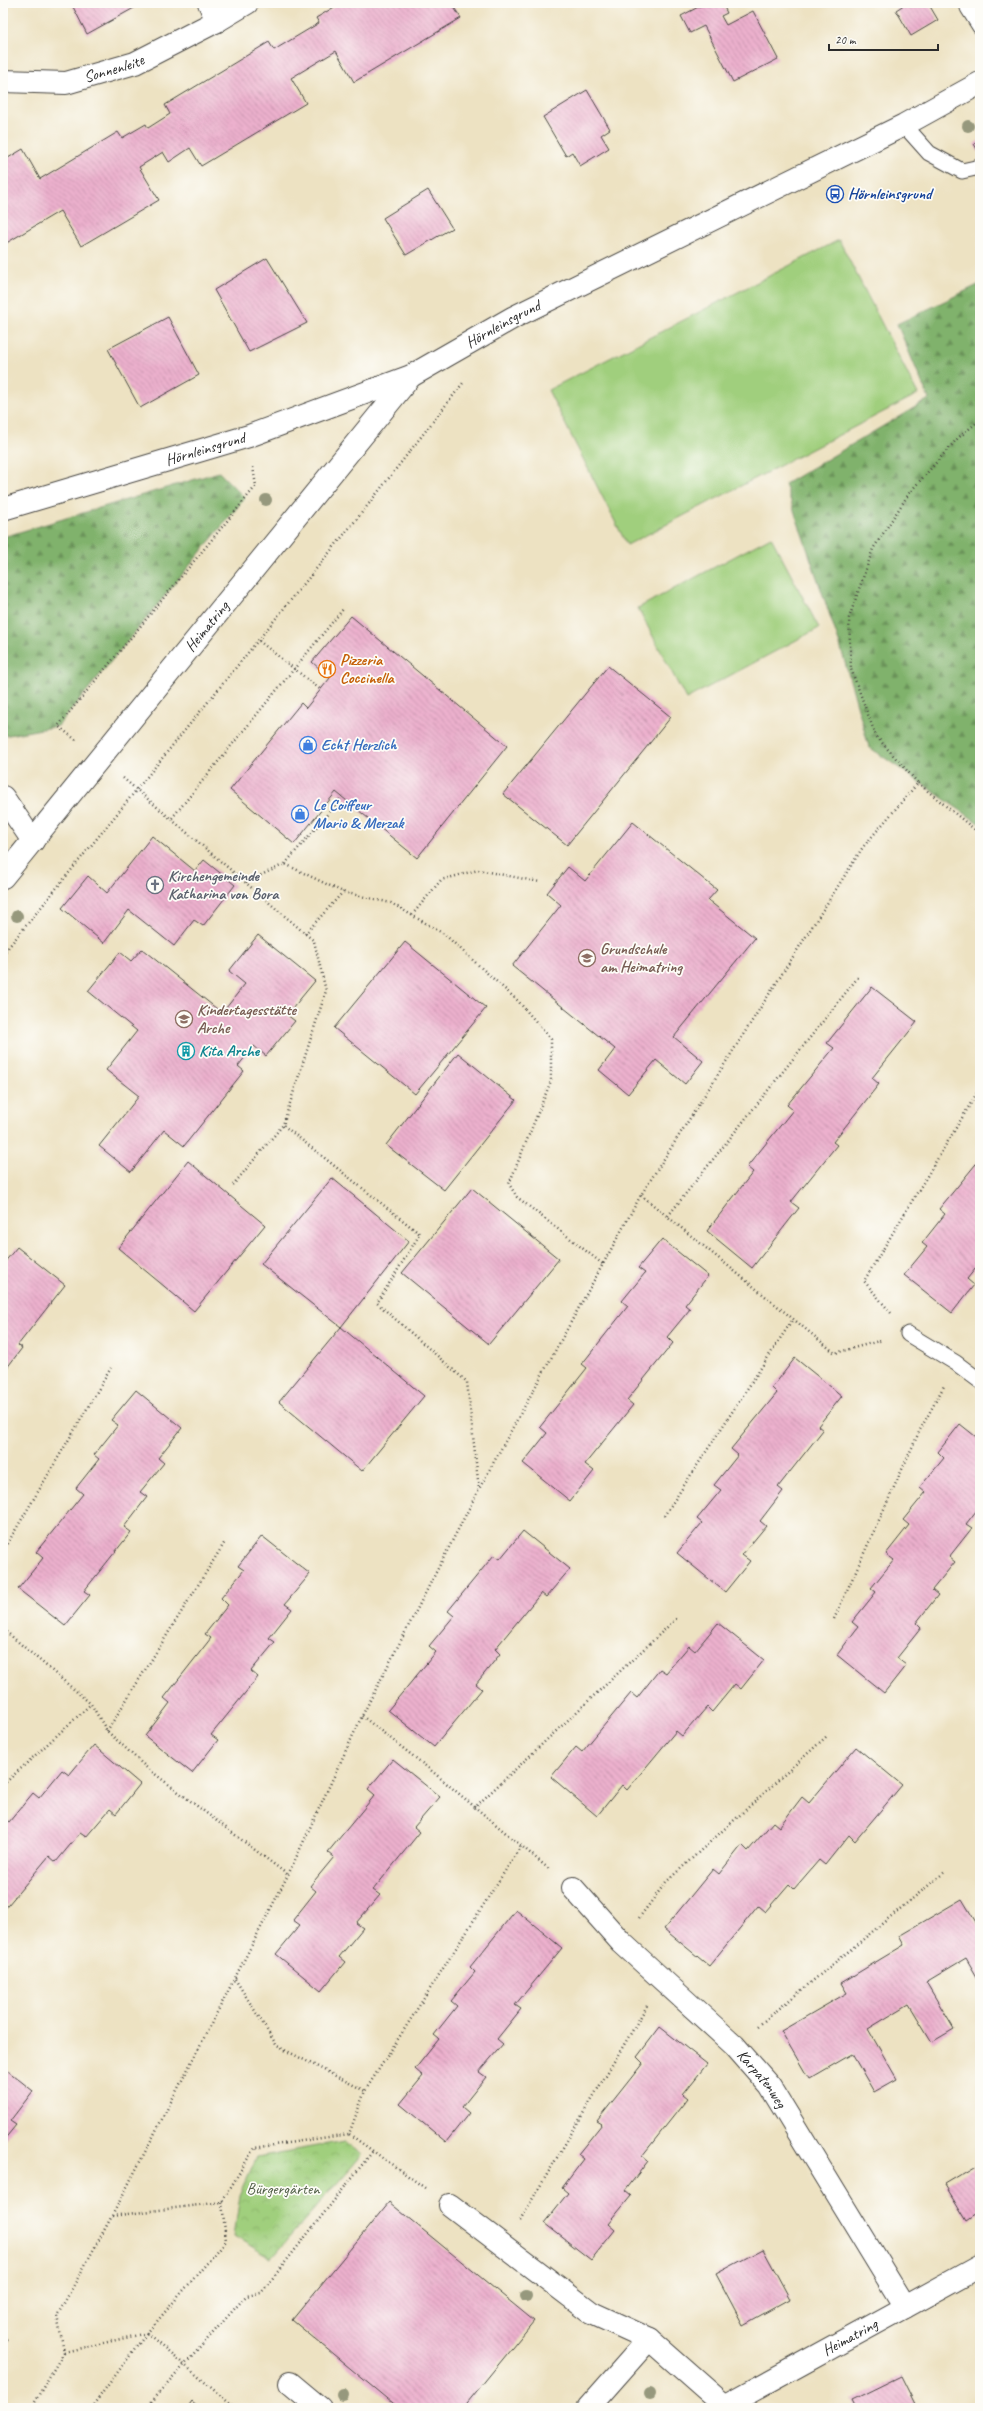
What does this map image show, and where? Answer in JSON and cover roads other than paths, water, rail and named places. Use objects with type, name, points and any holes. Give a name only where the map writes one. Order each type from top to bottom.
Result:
[{"type":"street","name":"Sonnenleite","points":[[3,81],[66,83],[135,64],[213,12],[247,3]]},
{"type":"street","name":"Hörnleinsgrund","points":[[3,509],[249,436],[411,376],[521,313],[904,125],[980,83]]},
{"type":"street","name":"Heimatring","points":[[3,877],[411,376]]},
{"type":"street","points":[[3,797],[33,841]]},
{"type":"street","name":"Karpatenweg","points":[[573,1888],[621,1942],[663,1978],[734,2045],[770,2086],[905,2307]]},
{"type":"street","points":[[450,2205],[592,2313],[649,2339],[723,2407]]},
{"type":"street","name":"Heimatring","points":[[723,2407],[980,2266]]},
{"type":"street","points":[[588,2408],[649,2339]]},
{"type":"street","points":[[290,2383],[320,2408]]},
{"type":"lane","points":[[968,8],[980,27]]},
{"type":"lane","points":[[904,125],[929,153],[962,171],[980,167]]},
{"type":"lane","points":[[908,1334],[956,1363],[980,1381]]},
{"type":"place","name":"Hörnleinsgrund","points":[[835,194]]},
{"type":"place","name":"Pizzeria Coccinella","points":[[327,669]]},
{"type":"place","name":"Echt Herzlich","points":[[308,745]]},
{"type":"place","name":"Le Coiffeur Mario & Merzak","points":[[300,814]]},
{"type":"place","name":"Kirchengemeinde Katharina von Bora","points":[[155,885]]},
{"type":"place","name":"Grundschule am Heimatring","points":[[587,958]]},
{"type":"place","name":"Kindertagesstätte Arche","points":[[184,1019]]},
{"type":"place","name":"Kita Arche","points":[[186,1051]]},
{"type":"park label","name":"Bürgergärten","points":[[283,2189]]}]
